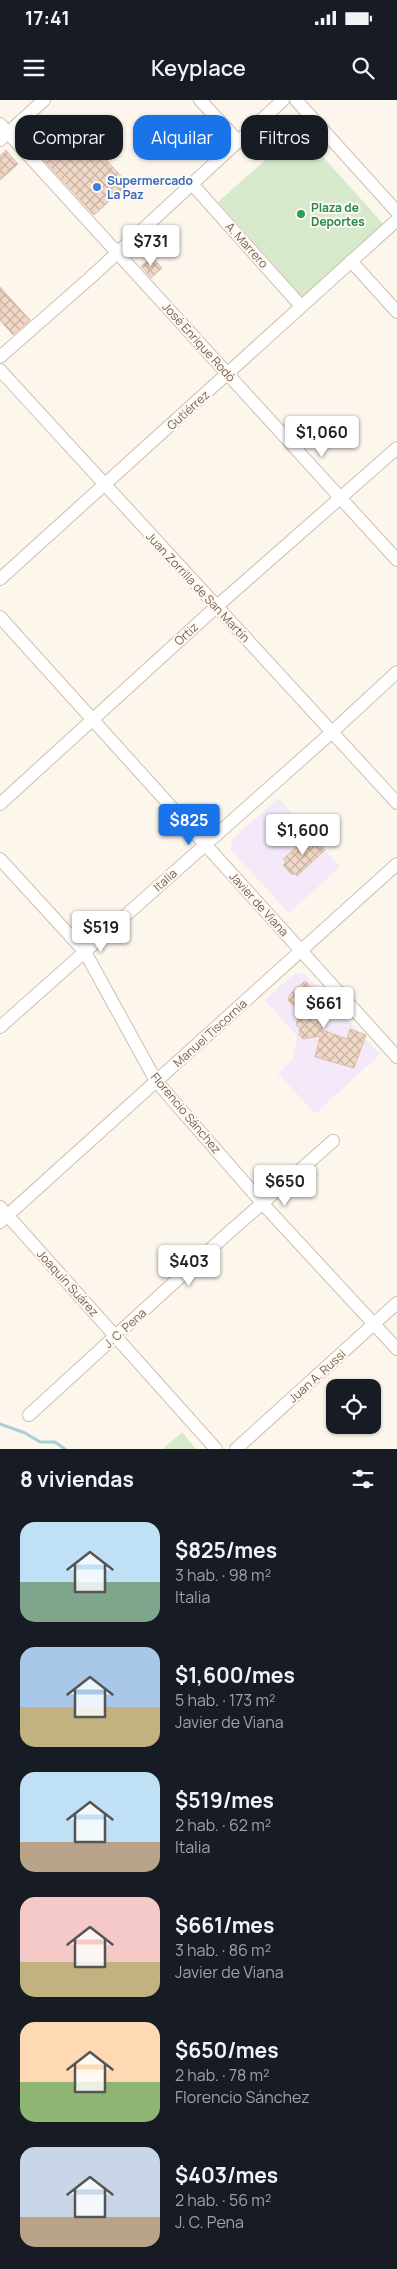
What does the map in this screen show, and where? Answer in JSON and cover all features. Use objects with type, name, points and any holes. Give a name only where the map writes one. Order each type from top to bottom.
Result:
[{"type":"street","points":[[3,133],[44,100]]},
{"type":"street","points":[[200,100],[238,141]]},
{"type":"street","points":[[0,357],[118,252],[283,100]]},
{"type":"street","points":[[296,100],[397,212]]},
{"type":"street","name":"José Enrique Rodó","points":[[3,133],[118,252],[397,560]]},
{"type":"street","name":"A. Marrero","points":[[192,184],[301,306]]},
{"type":"street","name":"Gutiérrez","points":[[0,579],[397,220]]},
{"type":"street","points":[[351,262],[397,312]]},
{"type":"street","name":"Juan Zorrilla de San Martín","points":[[0,370],[104,486],[397,803]]},
{"type":"street","name":"Ortiz","points":[[0,804],[216,608],[397,448]]},
{"type":"street","name":"Javier de Viana","points":[[0,617],[397,1058]]},
{"type":"street","name":"Italia","points":[[0,1027],[332,733],[397,672]]},
{"type":"street","name":"Florencio Sánchez","points":[[0,859],[84,952],[156,1081],[263,1204],[397,1348]]},
{"type":"street","name":"Manuel Tiscornia","points":[[2,1215],[156,1081],[397,864]]},
{"type":"street","name":"J. C. Pena","points":[[29,1415],[333,1141]]},
{"type":"street","name":"Joaquín Suárez","points":[[2,1215],[116,1336],[216,1449]]},
{"type":"street","name":"Juan A. Russi","points":[[236,1449],[397,1303]]},
{"type":"shaded area","points":[[278,798],[340,867],[289,913],[231,850],[232,839]]},
{"type":"shaded area","points":[[295,973],[305,974],[359,1032],[366,1034],[365,1039],[380,1054],[315,1114],[278,1073],[293,1059],[297,1036],[265,1000]]},
{"type":"green space","name":"Plaza de Deportes","points":[[265,160],[326,160],[384,225],[303,298],[218,202]]},
{"type":"green space","points":[[182,1432],[196,1449],[163,1449]]},
{"type":"building","points":[[6,150],[18,164],[0,180],[0,156]]},
{"type":"building","name":"Supermercado La Paz","points":[[44,160],[106,160],[128,184],[94,215]]},
{"type":"building","points":[[152,257],[162,268],[151,278],[141,266]]},
{"type":"building","points":[[0,287],[30,320],[13,335],[0,320]]},
{"type":"building","points":[[311,834],[325,850],[297,876],[294,873],[292,875],[283,865],[286,862],[283,859]]},
{"type":"building","points":[[305,981],[329,1006],[322,1030],[347,1039],[350,1029],[366,1035],[354,1068],[315,1057],[320,1036],[303,1039],[299,1035],[300,1029],[296,1025],[302,1004],[293,1005],[288,1000],[290,994]]},
{"type":"waterway","points":[[0,1424],[25,1433],[40,1442],[55,1442],[65,1449]]},
{"type":"place","name":"Supermercado La Paz","points":[[97,187]]},
{"type":"place","name":"Plaza de Deportes","points":[[301,214]]}]
